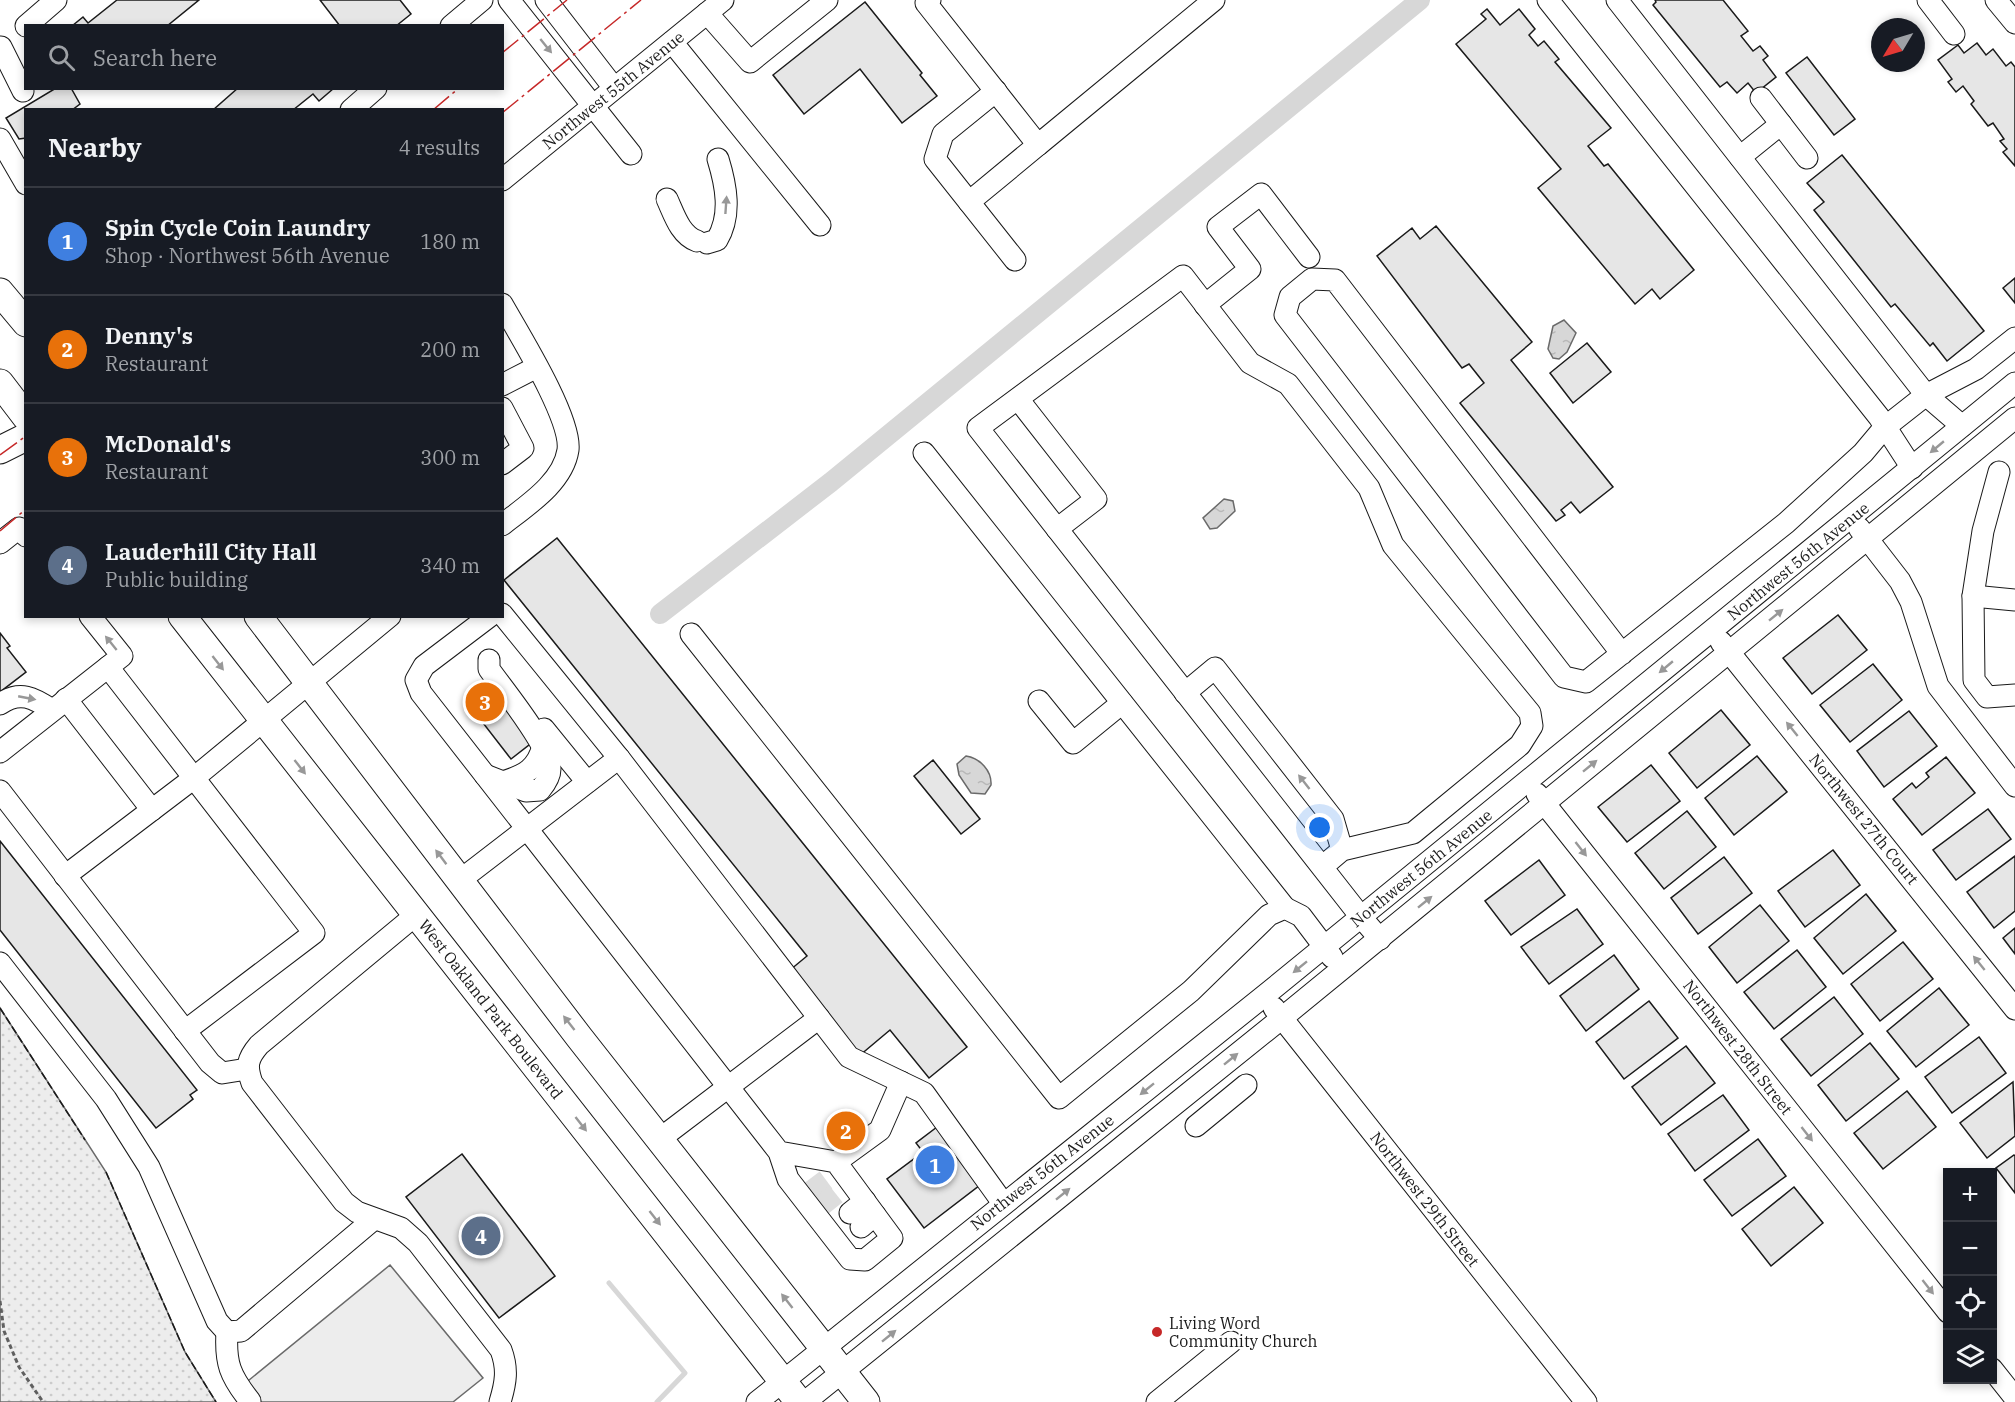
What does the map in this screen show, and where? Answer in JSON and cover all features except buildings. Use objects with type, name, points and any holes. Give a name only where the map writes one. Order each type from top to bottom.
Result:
[{"type":"main road","points":[[0,292],[24,321]]},
{"type":"main road","points":[[0,383],[17,411]]},
{"type":"main road","points":[[0,450],[24,438]]},
{"type":"main road","name":"West Oakland Park Boulevard","points":[[184,618],[799,1402]]},
{"type":"main road","points":[[260,618],[459,881],[866,1402]]},
{"type":"street","points":[[28,24],[56,0]]},
{"type":"street","points":[[454,24],[482,0]]},
{"type":"street","points":[[509,0],[631,154]]},
{"type":"street","points":[[546,0],[614,88]]},
{"type":"street","points":[[715,7],[750,62],[827,0]]},
{"type":"street","points":[[930,0],[926,3],[1038,144]]},
{"type":"street","points":[[969,202],[1214,0]]},
{"type":"street","points":[[1548,0],[1879,417],[1912,468]]},
{"type":"street","points":[[1617,0],[1926,395],[1962,426]]},
{"type":"street","points":[[1996,0],[2015,23]]},
{"type":"street","points":[[1931,1],[1954,34]]},
{"type":"street","name":"Northwest 55th Avenue","points":[[504,178],[715,7]]},
{"type":"street","points":[[23,91],[0,47],[24,28]]},
{"type":"street","points":[[672,42],[820,225]]},
{"type":"street","points":[[353,108],[374,90]]},
{"type":"street","points":[[996,91],[943,134],[935,159],[1015,260]]},
{"type":"street","points":[[1761,98],[1807,158]]},
{"type":"street","points":[[1740,158],[1781,124]]},
{"type":"street","points":[[0,139],[24,181]]},
{"type":"street","points":[[667,199],[682,230],[702,242],[717,240],[721,233],[726,210],[724,180],[718,159]]},
{"type":"street","points":[[1205,305],[1250,269],[1218,227],[1261,194],[1309,257]]},
{"type":"street","points":[[1322,867],[1342,850],[1413,833],[1520,746],[1532,726],[1530,713],[1393,545],[1369,488],[1288,384],[1250,363],[1182,276],[978,428],[1361,917],[1380,939]]},
{"type":"street","points":[[1622,654],[1335,280],[1312,279],[1290,297],[1285,315],[1564,677],[1586,682],[1622,654],[1786,523],[1863,453],[1884,428],[1926,395],[1976,369],[2015,338]]},
{"type":"street","points":[[504,308],[559,408],[568,449],[550,484],[505,519]]},
{"type":"street","points":[[504,384],[537,367]]},
{"type":"street","name":"Northwest 56th Avenue","points":[[757,1402],[1264,996],[2015,383]]},
{"type":"street","points":[[1018,399],[1096,499],[1058,529]]},
{"type":"street","points":[[504,412],[523,448],[504,462]]},
{"type":"street","name":"Northwest 56th Avenue","points":[[805,1402],[1380,939],[2015,418]]},
{"type":"street","points":[[924,453],[1285,908],[1301,916],[1342,969]]},
{"type":"street","points":[[1999,472],[1983,531],[1973,596],[1974,680],[1987,697],[2015,695]]},
{"type":"street","points":[[1851,518],[1900,581],[1911,602],[1938,686],[2015,786]]},
{"type":"street","points":[[0,543],[19,528],[24,534]]},
{"type":"street","points":[[1973,596],[2015,600]]},
{"type":"street","points":[[504,616],[619,758],[849,1058],[924,1093],[1003,1203]]},
{"type":"street","points":[[0,752],[122,656],[92,618]]},
{"type":"street","points":[[65,876],[194,777],[388,618]]},
{"type":"street","points":[[487,618],[424,666],[417,680],[421,693],[494,778],[526,829],[727,1088],[779,1152],[826,1188],[850,1224],[826,1188],[788,1179],[779,1152]]},
{"type":"street","name":"Northwest 27th Court","points":[[1711,630],[2015,1009]]},
{"type":"street","points":[[468,633],[587,782]]},
{"type":"street","points":[[691,634],[1059,1098],[1191,991],[1269,915],[1285,908]]},
{"type":"street","points":[[489,660],[489,669],[548,753],[550,770],[547,781],[540,790],[526,791],[494,778]]},
{"type":"street","points":[[108,667],[314,933],[185,1031]]},
{"type":"street","points":[[1185,693],[1215,668],[1333,819],[1342,850]]},
{"type":"street","points":[[0,704],[18,695],[59,705],[152,810]]},
{"type":"street","points":[[1039,700],[1072,743],[1122,703]]},
{"type":"street","points":[[459,881],[619,758]]},
{"type":"street","name":"Northwest 28th Street","points":[[1528,782],[1943,1307]]},
{"type":"street","points":[[0,791],[210,1063],[222,1072],[247,1069]]},
{"type":"street","points":[[417,914],[259,1045],[248,1058],[247,1069],[252,1083],[344,1202],[357,1212],[401,1228],[418,1243],[501,1350],[507,1366],[506,1383],[500,1402]]},
{"type":"street","points":[[0,963],[106,1099],[149,1167],[217,1321],[227,1332],[225,1357],[235,1382],[250,1401]]},
{"type":"street","name":"Northwest 29th Street","points":[[1264,996],[1586,1402]]},
{"type":"street","points":[[661,1138],[819,1018]]},
{"type":"street","points":[[1193,1052],[1198,1085],[1216,1110]]},
{"type":"street","points":[[826,1188],[880,1130],[901,1082]]},
{"type":"street","points":[[1196,1126],[1246,1085]]},
{"type":"street","points":[[227,1332],[241,1331],[374,1219]]},
{"type":"street","points":[[1157,1402],[1231,1342]]},
{"type":"street","points":[[1997,1375],[2015,1398]]},
{"type":"path","points":[[0,1301],[4,1331],[19,1367],[43,1402]]},
{"type":"shaded area","points":[[0,1008],[106,1172],[185,1352],[216,1402],[0,1402]]},
{"type":"shaded area","points":[[390,1265],[483,1378],[453,1402],[238,1402],[232,1394]]},
{"type":"water","points":[[1564,320],[1576,333],[1567,352],[1559,359],[1553,358],[1548,349],[1553,326]]},
{"type":"water","points":[[1224,499],[1233,501],[1235,511],[1217,528],[1210,529],[1203,518]]},
{"type":"water","points":[[966,756],[976,759],[987,770],[991,785],[985,794],[971,793],[959,775],[957,764]]},
{"type":"waterway","points":[[660,614],[831,482],[1420,0]]},
{"type":"waterway","points":[[609,1283],[685,1373],[657,1402]]},
{"type":"tunnel","points":[[810,1192],[826,1180]]},
{"type":"tunnel","points":[[821,1206],[836,1194]]},
{"type":"fence","points":[[0,1008],[85,1140]]},
{"type":"fence","points":[[106,1172],[185,1352],[216,1402]]},
{"type":"power","points":[[504,51],[567,0]]},
{"type":"power","points":[[504,111],[641,0]]},
{"type":"power","points":[[435,108],[457,90]]},
{"type":"power","points":[[0,455],[24,437]]},
{"type":"power","points":[[0,531],[24,511]]},
{"type":"place","name":"McDonald's","points":[[485,702]]},
{"type":"place","name":"Denny's","points":[[846,1131]]},
{"type":"place","name":"Spin Cycle Coin Laundry","points":[[935,1165]]},
{"type":"place","name":"Lauderhill City Hall","points":[[481,1236]]},
{"type":"place","name":"Living Word Community Church","points":[[1157,1332]]}]
